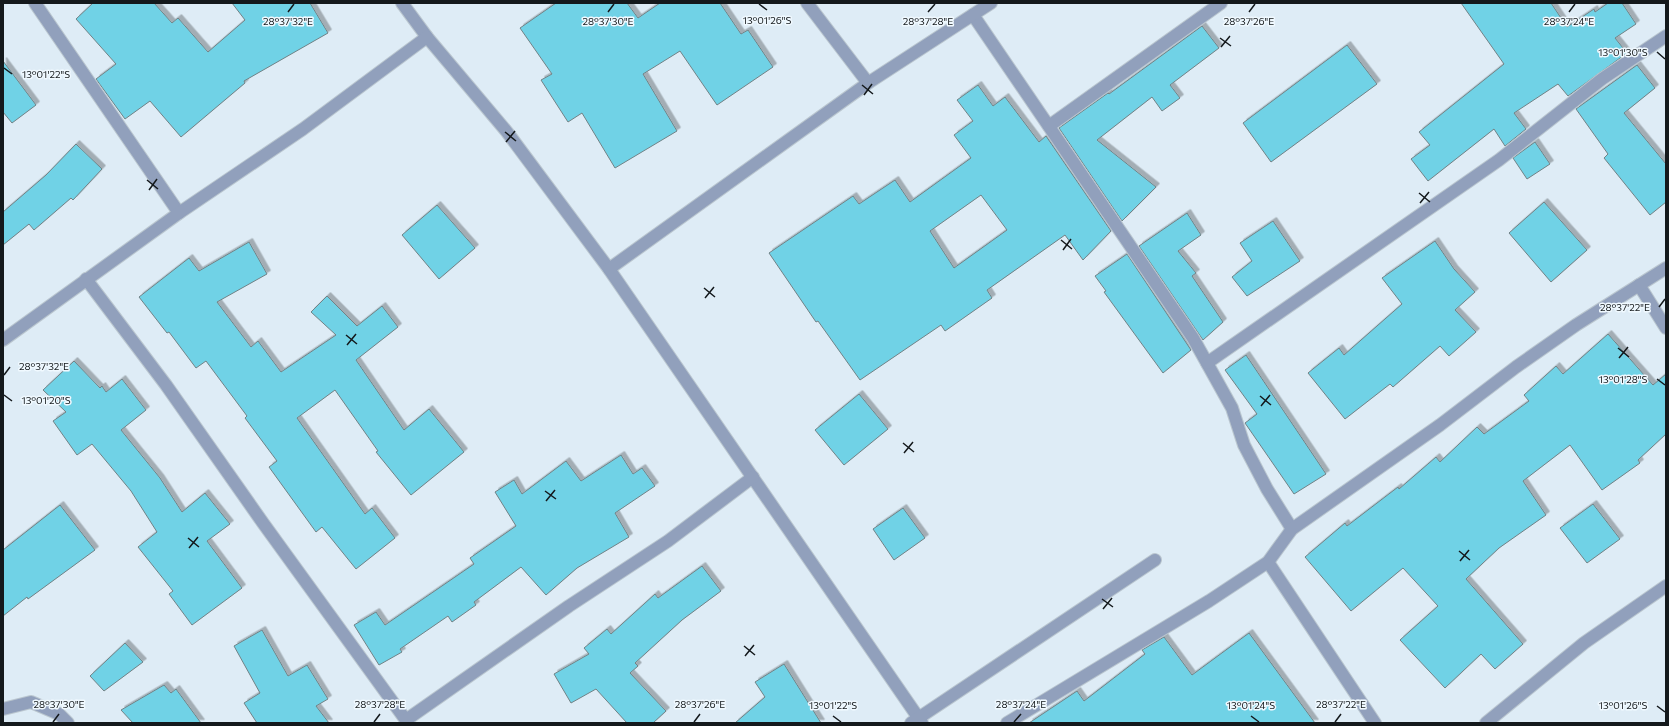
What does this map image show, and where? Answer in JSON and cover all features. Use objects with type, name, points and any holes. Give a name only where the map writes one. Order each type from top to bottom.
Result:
[{"type":"street","points":[[35,3],[179,213]]},
{"type":"street","points":[[402,3],[427,37],[507,132],[609,268],[753,477],[917,721],[1155,560]]},
{"type":"street","points":[[807,3],[868,83]]},
{"type":"street","points":[[609,268],[868,83],[991,3]]},
{"type":"street","points":[[1049,126],[1221,3]]},
{"type":"street","points":[[973,15],[1124,234],[1193,338],[1232,408],[1244,445],[1292,529]]},
{"type":"street","points":[[1207,363],[1499,160],[1602,79],[1666,36]]},
{"type":"street","points":[[3,340],[179,213],[303,130],[427,37]]},
{"type":"street","points":[[1007,723],[1208,601],[1268,562],[1292,529],[1440,425],[1516,367],[1576,325],[1666,268]]},
{"type":"street","points":[[86,279],[166,385],[262,523],[407,722],[569,606],[668,541],[753,477]]},
{"type":"street","points":[[1639,285],[1666,328]]},
{"type":"street","points":[[1268,562],[1376,723]]},
{"type":"street","points":[[1486,723],[1584,643],[1666,586]]},
{"type":"street","points":[[3,708],[31,702],[59,714],[68,723]]},
{"type":"building","points":[[93,3],[154,3],[172,23],[178,18],[208,52],[245,20],[232,3],[310,3],[328,33],[244,81],[245,83],[181,137],[150,101],[125,119],[96,79],[116,64],[76,19]]},
{"type":"building","points":[[556,3],[627,3],[638,18],[660,3],[720,3],[741,34],[748,30],[773,67],[717,105],[680,51],[643,74],[677,131],[615,168],[582,113],[568,122],[541,80],[552,74],[520,28]]},
{"type":"building","points":[[1461,3],[1551,3],[1567,27],[1594,9],[1595,12],[1608,3],[1622,3],[1636,24],[1615,38],[1627,53],[1568,96],[1558,84],[1514,113],[1526,129],[1505,146],[1494,129],[1428,181],[1411,159],[1430,145],[1419,132],[1504,64]]},
{"type":"building","points":[[1202,26],[1219,48],[1170,85],[1180,98],[1162,111],[1152,97],[1097,140],[1156,187],[1122,221],[1059,128],[1108,93],[1109,94]]},
{"type":"building","points":[[1347,45],[1377,84],[1271,162],[1243,123]]},
{"type":"building","points":[[3,61],[36,105],[12,123],[3,112]]},
{"type":"building","points":[[1637,65],[1655,88],[1624,113],[1666,164],[1666,202],[1650,215],[1604,158],[1608,154],[1576,109]]},
{"type":"building","points":[[978,85],[993,106],[1005,97],[1039,142],[1046,136],[1111,231],[1083,260],[1065,235],[987,290],[992,298],[945,331],[941,325],[860,380],[818,321],[816,322],[769,253],[853,196],[859,204],[895,180],[910,202],[971,158],[954,135],[973,121],[957,100]],"holes":[[[981,195],[1007,230],[954,268],[930,231]]]},
{"type":"building","points":[[1535,142],[1550,164],[1527,179],[1513,158]]},
{"type":"building","points":[[76,144],[102,169],[73,200],[71,198],[34,230],[29,224],[3,245],[3,212],[46,175]]},
{"type":"building","points":[[1544,202],[1587,250],[1551,282],[1509,233]]},
{"type":"building","points":[[437,205],[475,248],[439,279],[402,235]]},
{"type":"building","points":[[1187,213],[1201,235],[1178,251],[1196,273],[1192,276],[1223,322],[1203,340],[1139,246]]},
{"type":"building","points":[[1273,221],[1300,261],[1247,296],[1232,277],[1252,261],[1240,243]]},
{"type":"building","points":[[1435,241],[1454,269],[1475,292],[1455,310],[1476,332],[1449,356],[1440,346],[1393,387],[1390,384],[1345,419],[1308,373],[1339,348],[1344,355],[1402,304],[1382,278]]},
{"type":"building","points":[[249,242],[267,274],[217,302],[251,347],[258,341],[281,372],[336,335],[311,312],[327,296],[357,326],[382,306],[398,327],[356,360],[404,430],[429,409],[464,452],[411,495],[376,452],[378,451],[335,390],[297,418],[365,514],[372,508],[395,538],[356,569],[322,527],[316,532],[269,467],[277,461],[245,418],[247,416],[206,361],[196,368],[169,332],[167,333],[139,297],[189,258],[199,271]]},
{"type":"building","points":[[1127,254],[1191,350],[1163,373],[1104,292],[1106,291],[1095,276]]},
{"type":"building","points":[[1608,334],[1653,385],[1666,374],[1666,434],[1638,460],[1640,463],[1602,490],[1570,445],[1523,481],[1546,515],[1499,548],[1466,579],[1523,644],[1495,669],[1481,654],[1445,688],[1400,640],[1438,606],[1403,568],[1351,611],[1305,557],[1345,523],[1347,526],[1398,487],[1399,489],[1436,457],[1440,462],[1477,427],[1484,434],[1529,401],[1524,395],[1556,366],[1563,374]]},
{"type":"building","points":[[1246,355],[1326,474],[1294,494],[1245,423],[1257,414],[1225,370]]},
{"type":"building","points":[[74,361],[100,388],[102,386],[106,392],[122,379],[146,410],[121,430],[160,478],[182,512],[205,493],[230,524],[207,541],[242,588],[192,625],[169,594],[173,591],[138,547],[157,532],[131,491],[92,444],[77,455],[53,421],[66,412],[43,390]]},
{"type":"building","points":[[859,394],[888,429],[844,465],[815,430]]},
{"type":"building","points":[[621,455],[633,474],[642,468],[655,486],[615,513],[629,537],[577,568],[546,595],[521,567],[474,602],[476,605],[452,622],[448,616],[400,649],[402,652],[379,665],[354,625],[376,612],[385,625],[474,564],[470,558],[516,526],[495,492],[514,480],[522,494],[566,461],[581,481]]},
{"type":"building","points":[[1593,504],[1620,539],[1587,563],[1560,528]]},
{"type":"building","points":[[60,505],[95,550],[28,599],[27,597],[3,616],[3,550]]},
{"type":"building","points":[[903,508],[925,538],[894,560],[873,529]]},
{"type":"building","points":[[702,566],[721,591],[682,620],[635,663],[638,666],[630,673],[666,711],[653,723],[627,723],[596,689],[571,703],[554,674],[589,654],[584,648],[607,629],[611,634],[655,594],[658,598]]},
{"type":"building","points":[[262,630],[288,676],[307,665],[328,699],[316,706],[329,723],[257,723],[244,703],[260,693],[234,646]]},
{"type":"building","points":[[1249,633],[1315,723],[1029,723],[1077,691],[1084,701],[1145,654],[1142,650],[1164,637],[1192,675]]},
{"type":"building","points":[[125,643],[143,662],[104,691],[90,676]]},
{"type":"building","points":[[784,664],[821,723],[735,723],[765,697],[755,682]]},
{"type":"building","points":[[164,685],[171,693],[176,689],[201,723],[133,723],[121,710]]}]
